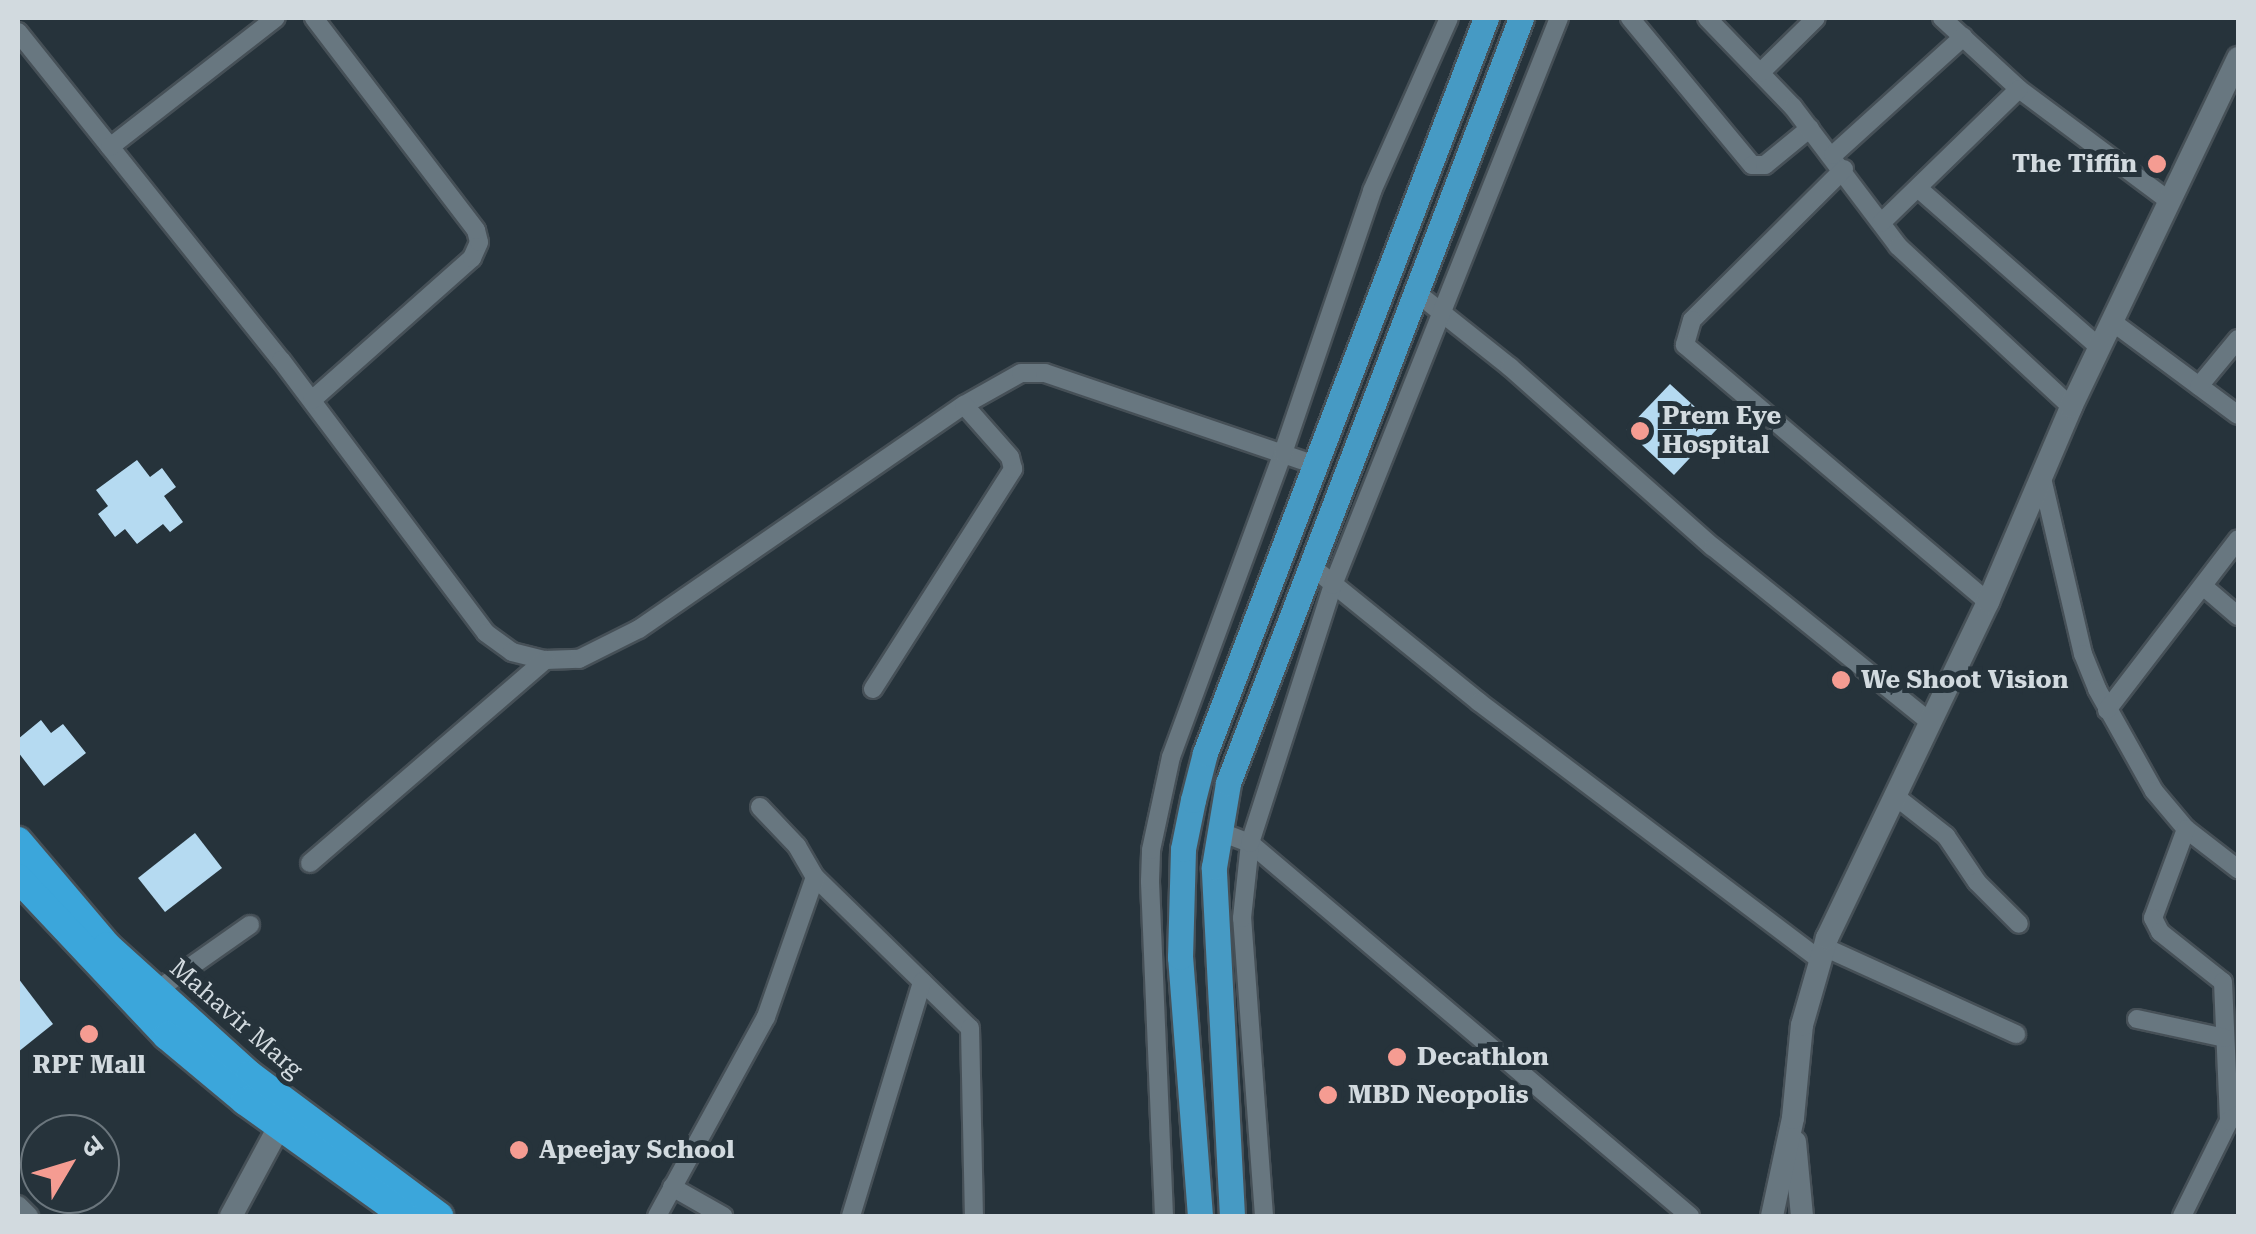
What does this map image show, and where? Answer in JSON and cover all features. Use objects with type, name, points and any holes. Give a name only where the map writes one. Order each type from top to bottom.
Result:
[{"type":"highway","name":"Mahavir Marg","points":[[18,841],[107,946],[250,1075],[285,1116],[405,1216]]},
{"type":"highway","name":"Mahavir Marg","points":[[18,878],[166,1036],[439,1216]]},
{"type":"main road","points":[[1200,1216],[1180,956],[1183,849],[1205,754],[1486,18]]},
{"type":"main road","points":[[1232,1216],[1214,867],[1228,783],[1521,18]]},
{"type":"main road","points":[[1214,867],[1204,880],[1202,897],[1202,1011],[1218,1216]]},
{"type":"street","points":[[110,146],[276,18]]},
{"type":"street","points":[[312,400],[472,258],[479,242],[476,230],[314,18]]},
{"type":"street","points":[[1164,1216],[1151,850],[1170,757],[1283,452],[1372,191],[1448,18]]},
{"type":"street","points":[[1264,1216],[1242,918],[1250,843],[1333,584],[1559,18]]},
{"type":"street","points":[[1630,18],[1752,165],[1765,166],[1810,128]]},
{"type":"street","points":[[1707,18],[1839,162],[1917,266],[2071,407]]},
{"type":"street","points":[[1760,73],[1816,18]]},
{"type":"street","points":[[1942,18],[2019,89],[2168,200]]},
{"type":"street","points":[[18,32],[312,400],[486,633],[512,652],[545,660],[580,659],[639,629],[1005,378],[1046,373],[1315,464]]},
{"type":"street","points":[[1963,36],[1692,320],[1685,345],[1988,602]]},
{"type":"street","points":[[1772,1216],[1793,1118],[1802,1024],[1821,953],[1988,602],[2071,407],[2238,58]]},
{"type":"street","points":[[1881,223],[2019,89]]},
{"type":"street","points":[[1918,189],[2100,348]]},
{"type":"street","points":[[1416,293],[1713,547],[1930,722]]},
{"type":"street","points":[[2114,323],[2238,415]]},
{"type":"street","points":[[2199,386],[2238,339]]},
{"type":"street","points":[[873,690],[1013,470],[1010,457],[964,405]]},
{"type":"street","points":[[2042,478],[2083,654],[2107,710],[2154,791],[2186,829],[2238,869]]},
{"type":"street","points":[[2107,710],[2238,539]]},
{"type":"street","points":[[1311,566],[1479,702],[1821,953],[2016,1034]]},
{"type":"street","points":[[2203,586],[2238,616]]},
{"type":"street","points":[[310,863],[545,660]]},
{"type":"street","points":[[1895,796],[1946,836],[1977,882],[2018,924]]},
{"type":"street","points":[[760,807],[797,846],[815,876],[970,1028],[974,1216]]},
{"type":"street","points":[[2182,1216],[2234,1118],[2223,982],[2160,932],[2153,918],[2186,829]]},
{"type":"street","points":[[1218,831],[1250,843],[1690,1216]]},
{"type":"street","points":[[657,1216],[766,1018],[815,876]]},
{"type":"street","points":[[156,990],[250,925]]},
{"type":"street","points":[[851,1216],[922,982]]},
{"type":"street","points":[[2137,1019],[2225,1038]]},
{"type":"street","points":[[232,1216],[285,1116]]},
{"type":"street","points":[[1793,1118],[1802,1216]]},
{"type":"street","points":[[672,1187],[723,1216]]},
{"type":"street","points":[[18,1206],[30,1216]]},
{"type":"building","points":[[1670,384],[1718,428],[1674,475],[1626,430]]},
{"type":"building","points":[[137,460],[150,477],[162,468],[176,487],[164,496],[183,522],[170,532],[163,524],[137,544],[125,529],[115,537],[98,514],[108,506],[96,490]]},
{"type":"building","points":[[41,720],[51,733],[63,724],[86,753],[44,786],[18,752],[18,739]]},
{"type":"building","points":[[195,833],[222,868],[165,912],[138,878]]},
{"type":"building","points":[[18,978],[53,1024],[18,1052]]},
{"type":"place","name":"The Tiffin","points":[[2157,164]]},
{"type":"place","name":"Prem Eye Hospital","points":[[1640,431]]},
{"type":"place","name":"We Shoot Vision","points":[[1841,680]]},
{"type":"place","name":"RPF Mall","points":[[89,1034]]},
{"type":"place","name":"Decathlon","points":[[1397,1057]]},
{"type":"place","name":"MBD Neopolis","points":[[1328,1095]]},
{"type":"place","name":"Apeejay School","points":[[519,1150]]}]
